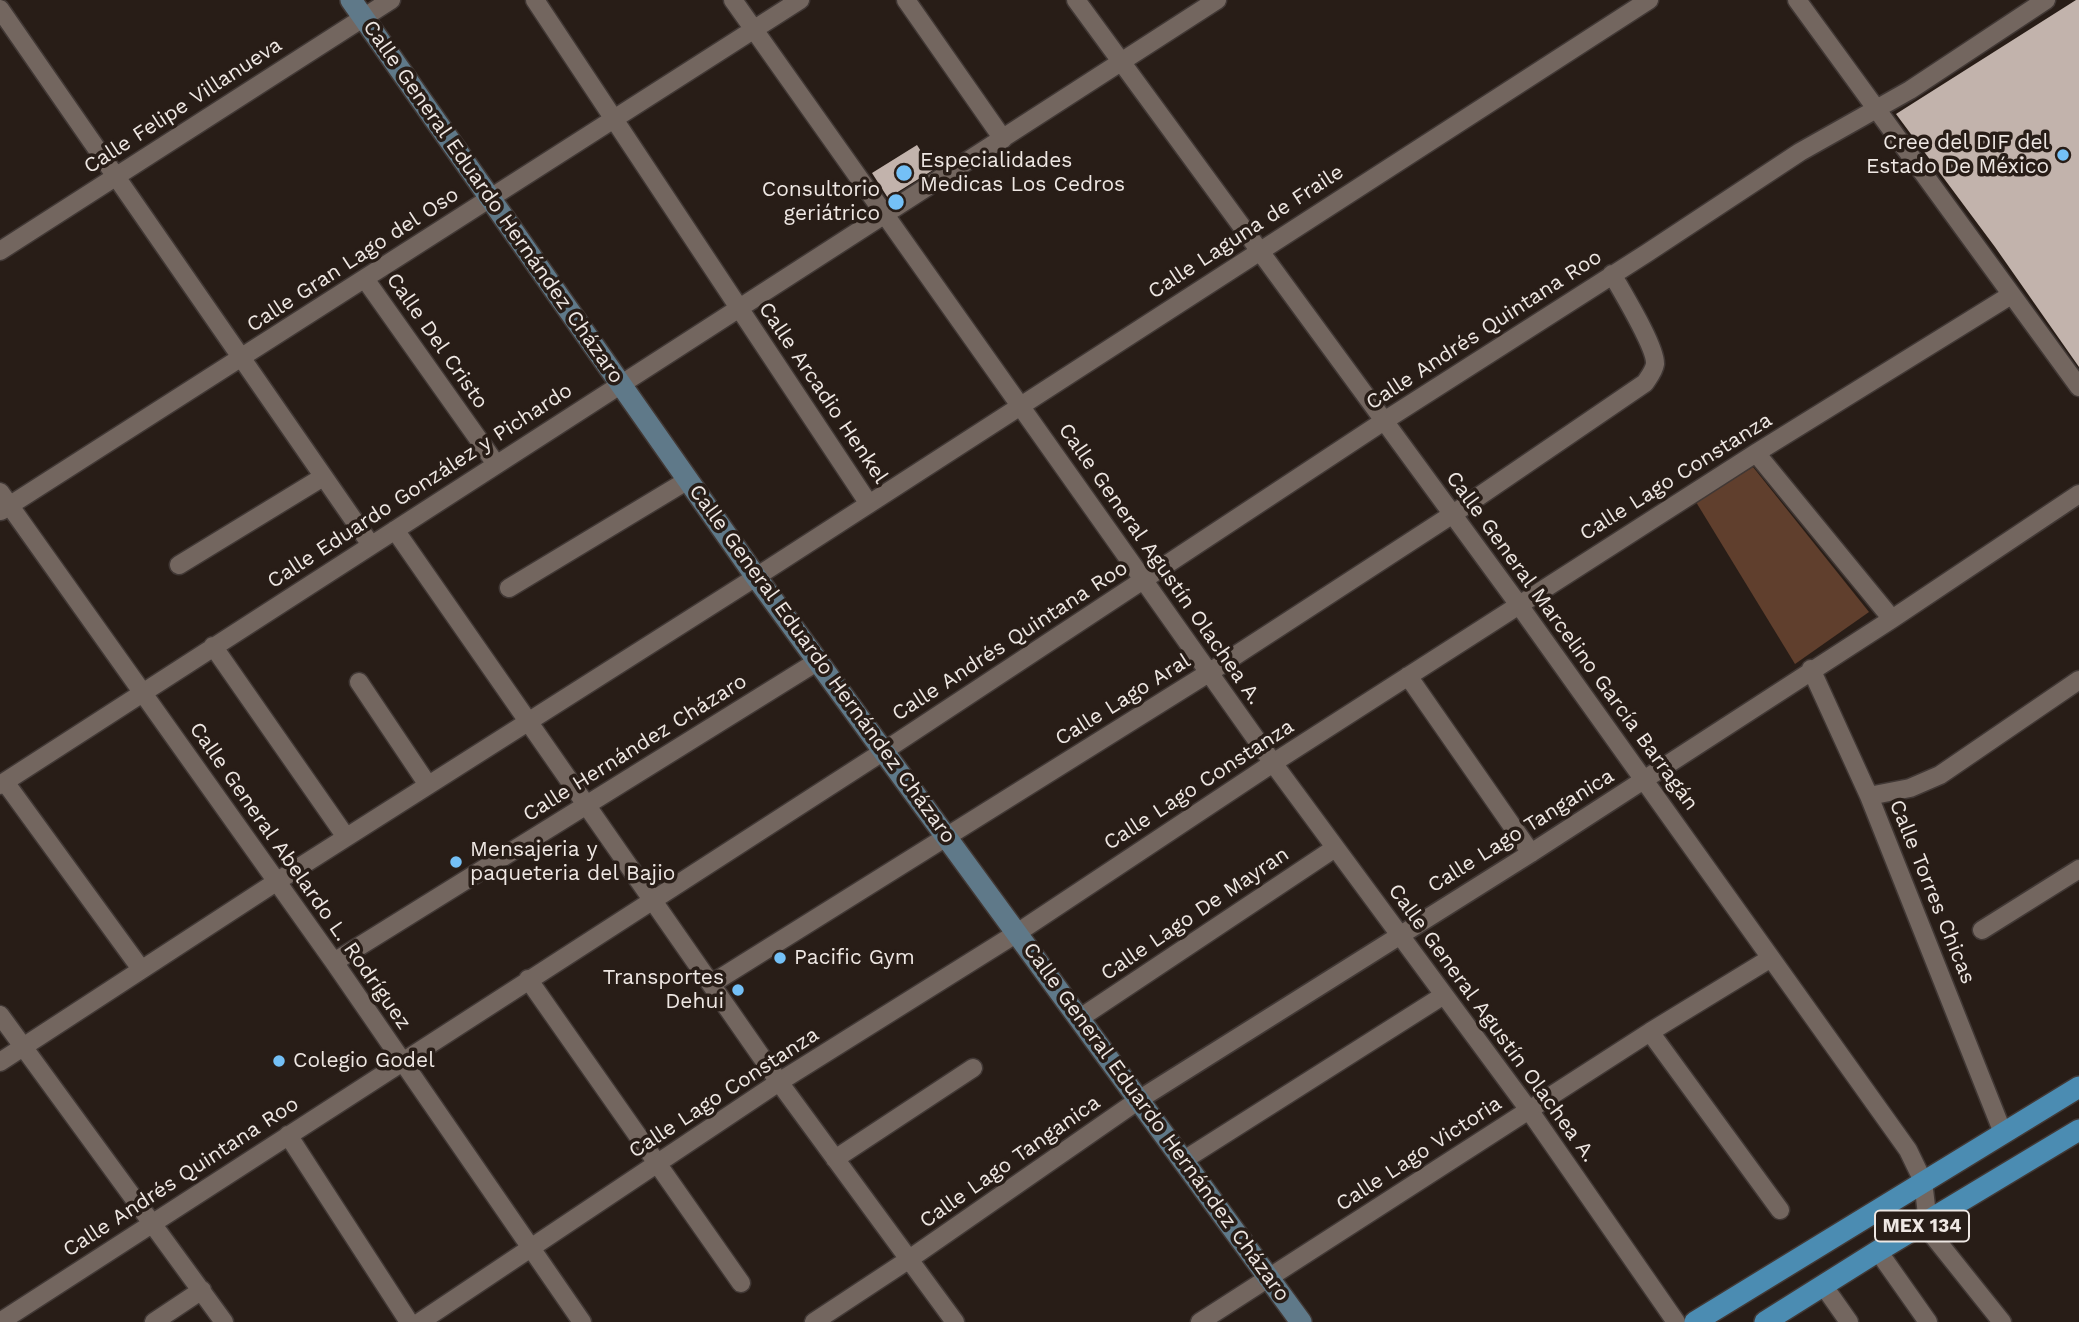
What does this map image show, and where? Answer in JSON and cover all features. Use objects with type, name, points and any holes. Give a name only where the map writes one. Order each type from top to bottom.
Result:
[{"type":"main road","name":"Calle General Eduardo Hernández Cházaro","points":[[351,0],[756,577],[1301,1322]]},
{"type":"main road","name":"MEX 134","points":[[1695,1322],[2079,1087]]},
{"type":"main road","name":"MEX 134","points":[[1765,1322],[2079,1130]]},
{"type":"street","name":"Calle Felipe Villanueva","points":[[0,251],[391,0]]},
{"type":"street","name":"Calle Arcadio Henkel","points":[[0,1062],[346,837],[869,504],[535,0]]},
{"type":"street","name":"Calle General Agustín Olachea A.","points":[[733,0],[1273,763],[1529,1110],[1676,1322]]},
{"type":"street","name":"Calle Gran Lago del Oso","points":[[3,504],[242,358],[800,0]]},
{"type":"street","points":[[906,0],[1003,139]]},
{"type":"street","name":"Calle General Marcelino García Barragán","points":[[1076,0],[1519,604],[1908,1150],[1923,1181],[1928,1223],[1941,1247],[2002,1322]]},
{"type":"street","name":"Calle Eduardo González y Pichardo","points":[[2,783],[1217,0]]},
{"type":"street","name":"Calle Laguna de Fraile","points":[[869,504],[1649,0]]},
{"type":"street","points":[[1797,0],[2079,387]]},
{"type":"street","name":"Calle Andrés Quintana Roo","points":[[0,1322],[884,751],[1384,421],[1800,152],[1910,90],[2046,0]]},
{"type":"street","points":[[0,9],[371,545]]},
{"type":"street","name":"Calle Lago Aral","points":[[711,984],[1210,672],[1453,514],[1645,383],[1655,362],[1651,348],[1612,274]]},
{"type":"street","name":"Calle Del Cristo","points":[[365,279],[496,464]]},
{"type":"street","name":"Calle Lago Constanza","points":[[420,1322],[779,1082],[1017,933],[1519,604],[2011,295]]},
{"type":"street","points":[[1756,453],[1892,619]]},
{"type":"street","points":[[179,565],[323,477]]},
{"type":"street","points":[[509,588],[688,480]]},
{"type":"street","name":"Calle Lago Tanganica","points":[[814,1322],[1140,1099],[1531,853],[2079,494]]},
{"type":"street","name":"Calle General Abelardo L. Rodríguez","points":[[3,504],[334,962],[582,1322]]},
{"type":"street","points":[[395,530],[779,1082],[955,1322]]},
{"type":"street","points":[[213,646],[346,837]]},
{"type":"street","name":"Calle Hernández Cházaro","points":[[334,962],[818,661]]},
{"type":"street","name":"Calle Torres Chicas","points":[[1811,669],[1869,796],[2003,1133]]},
{"type":"street","points":[[1408,676],[1531,853]]},
{"type":"street","points":[[1869,796],[1910,788],[1940,775],[2079,680]]},
{"type":"street","points":[[359,682],[428,785]]},
{"type":"street","points":[[2,783],[141,969]]},
{"type":"street","name":"Calle Lago De Mayran","points":[[1080,1018],[1335,848]]},
{"type":"street","points":[[1982,930],[2079,869]]},
{"type":"street","name":"Calle Lago Victoria","points":[[1200,1322],[1650,1032],[1771,958]]},
{"type":"street","points":[[528,979],[741,1283]]},
{"type":"street","points":[[1184,1160],[1444,995]]},
{"type":"street","points":[[0,1015],[224,1322]]},
{"type":"street","points":[[1650,1032],[1780,1210]]},
{"type":"street","points":[[835,1159],[973,1068]]},
{"type":"street","points":[[288,1135],[409,1322]]},
{"type":"street","points":[[1878,1251],[1928,1322]]},
{"type":"street","points":[[1823,1285],[1849,1322]]},
{"type":"street","points":[[153,1322],[202,1290]]},
{"type":"shaded area","points":[[1753,467],[1869,612],[1795,664],[1696,502]]},
{"type":"building","points":[[2079,0],[2079,367],[1995,247],[1896,114]]},
{"type":"building","name":"Especialidades Medicas Los Cedros","points":[[917,145],[933,170],[888,198],[872,173]]},
{"type":"place","name":"Cree del DIF del Estado De México","points":[[2063,155]]},
{"type":"place","name":"Especialidades Medicas Los Cedros","points":[[904,173]]},
{"type":"place","name":"Consultorio geriátrico","points":[[896,202]]},
{"type":"place","name":"Mensajeria y paqueteria del Bajio","points":[[456,862]]},
{"type":"place","name":"Pacific Gym","points":[[780,958]]},
{"type":"place","name":"Transportes Dehui","points":[[738,990]]},
{"type":"place","name":"Colegio Godel","points":[[279,1061]]}]
